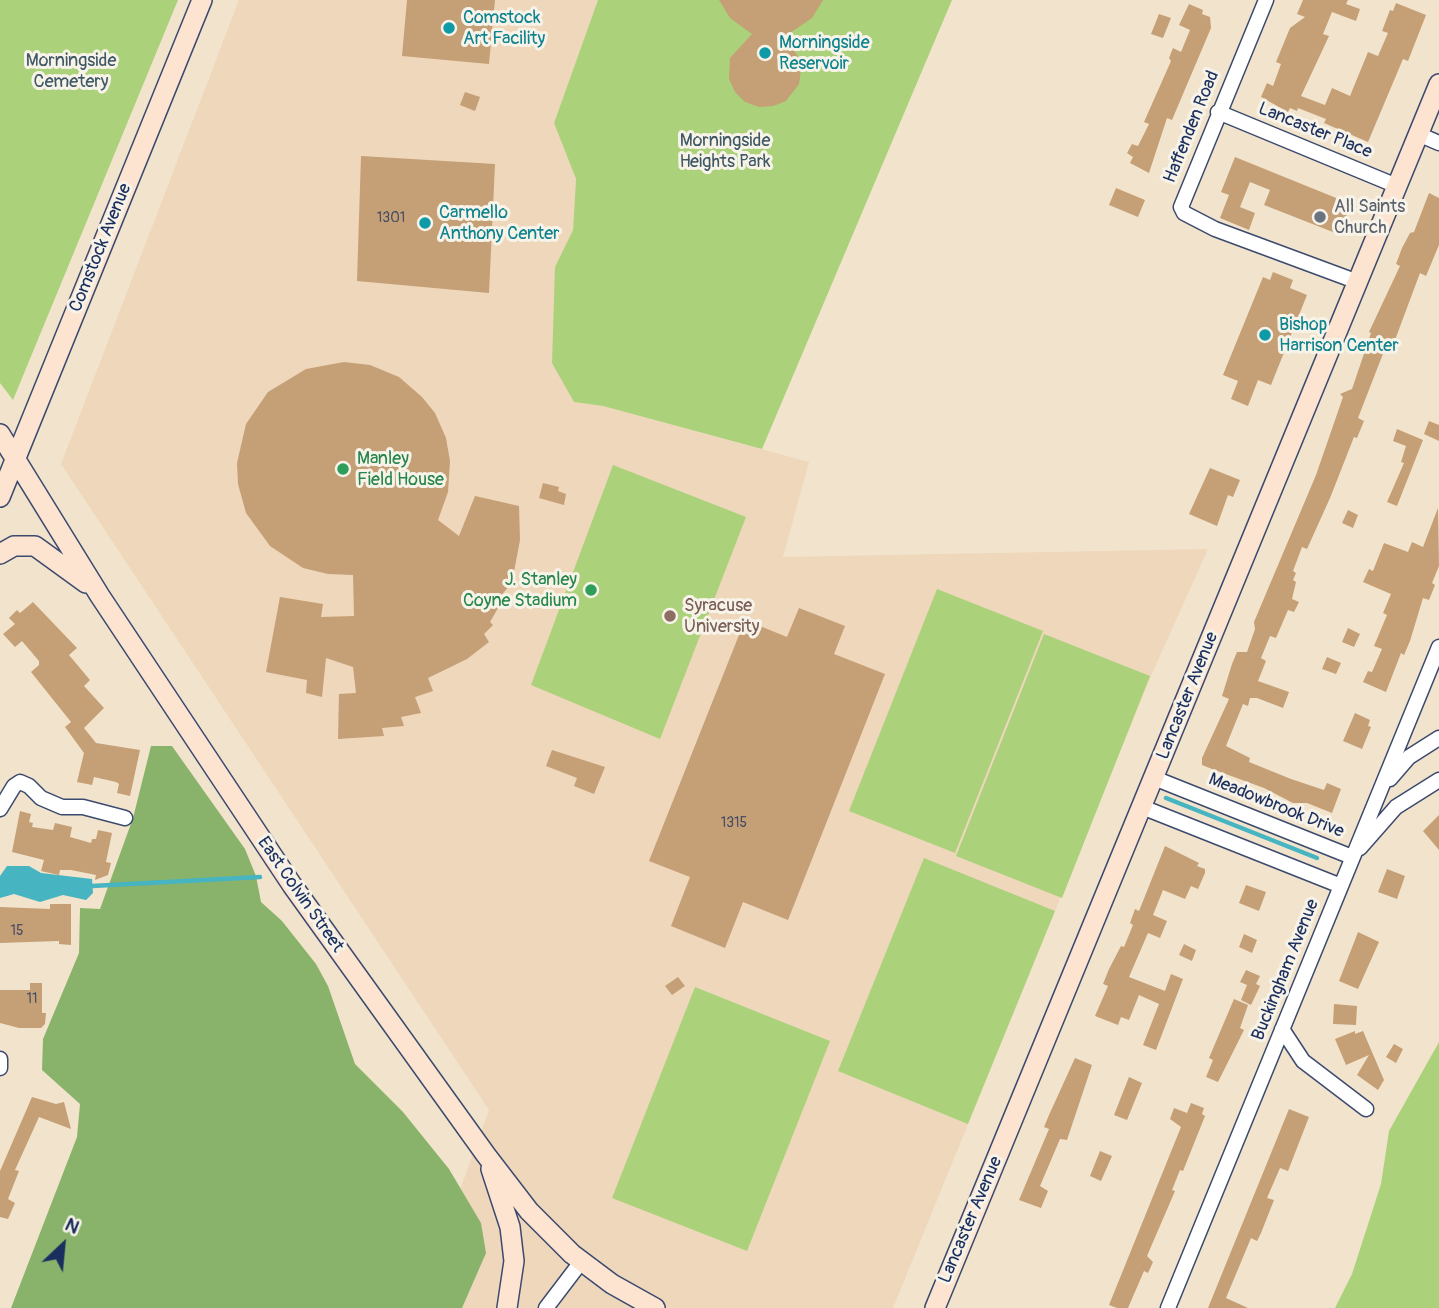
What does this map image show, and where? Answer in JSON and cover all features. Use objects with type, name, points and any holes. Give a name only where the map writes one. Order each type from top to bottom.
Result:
[{"type":"street","name":"Comstock Avenue","points":[[0,497],[202,0]]},
{"type":"street","name":"Haffenden Road","points":[[1266,0],[1181,203],[1184,213],[1215,229],[1358,282]]},
{"type":"street","name":"Lancaster Avenue","points":[[935,1308],[1439,84]]},
{"type":"street","name":"Lancaster Place","points":[[1218,112],[1397,186]]},
{"type":"street","points":[[1418,134],[1439,143]]},
{"type":"street","name":"East Colvin Street","points":[[0,434],[100,596],[292,885],[486,1155],[530,1210],[581,1262],[612,1284],[655,1308]]},
{"type":"street","points":[[0,554],[14,546],[35,546],[74,572],[100,596]]},
{"type":"street","name":"Buckingham Avenue","points":[[1168,1308],[1439,647]]},
{"type":"street","points":[[1377,797],[1409,757],[1439,738]]},
{"type":"street","name":"Meadowbrook Drive","points":[[1154,778],[1352,857],[1396,807],[1439,780]]},
{"type":"street","points":[[0,809],[14,786],[20,782],[29,786],[41,798],[62,807],[83,807],[125,818]]},
{"type":"street","points":[[1142,807],[1341,886]]},
{"type":"street","points":[[1282,1030],[1303,1061],[1366,1109]]},
{"type":"street","points":[[0,1059],[0,1068]]},
{"type":"street","points":[[486,1155],[510,1227],[514,1261],[507,1308]]},
{"type":"street","points":[[546,1308],[581,1262]]},
{"type":"shaded area","name":"Syracuse University","points":[[239,0],[598,0],[554,123],[576,179],[573,230],[555,267],[574,402],[603,406],[809,462],[783,557],[1208,549],[1151,676],[893,1308],[417,1308],[489,1110],[61,464]]},
{"type":"green space","name":"Morningside Cemetery","points":[[0,0],[178,0],[13,400],[0,383]]},
{"type":"green space","name":"Morningside Heights Park","points":[[598,0],[952,0],[762,449],[603,406],[574,402],[552,363],[555,267],[573,230],[576,179],[554,123]]},
{"type":"green space","points":[[613,465],[746,517],[660,739],[531,685]]},
{"type":"green space","points":[[937,589],[1043,631],[955,853],[849,811]]},
{"type":"green space","points":[[1044,634],[1150,676],[1062,898],[956,856]]},
{"type":"green space","points":[[151,746],[172,746],[245,849],[256,876],[261,902],[282,921],[316,964],[328,986],[355,1064],[403,1112],[449,1169],[481,1223],[486,1253],[462,1308],[11,1308],[77,1137],[80,1104],[42,1070],[43,1039],[79,953],[80,908],[100,909],[133,818]]},
{"type":"green space","points":[[924,858],[1055,911],[968,1124],[838,1071]]},
{"type":"green space","points":[[695,987],[830,1041],[747,1251],[612,1198]]},
{"type":"green space","points":[[1439,1042],[1439,1308],[1335,1308],[1352,1274],[1381,1184],[1389,1131]]},
{"type":"water","points":[[7,866],[29,866],[41,873],[92,879],[93,893],[86,900],[63,895],[40,902],[14,894],[0,898],[0,876]]},
{"type":"building","name":"Comstock Art Facility","points":[[407,0],[495,0],[489,64],[402,56]]},
{"type":"building","name":"Morningside Reservoir","points":[[719,0],[823,0],[812,18],[784,37],[798,56],[801,70],[799,84],[786,101],[759,107],[745,102],[735,92],[729,79],[730,58],[752,34],[730,18]]},
{"type":"building","points":[[1303,0],[1348,0],[1346,4],[1360,9],[1356,21],[1332,12],[1323,34],[1329,36],[1301,96],[1325,105],[1332,88],[1350,96],[1368,52],[1378,56],[1388,33],[1382,31],[1390,10],[1393,11],[1396,3],[1426,15],[1408,61],[1403,59],[1368,142],[1324,123],[1326,119],[1298,108],[1297,111],[1290,108],[1288,112],[1261,97],[1267,83],[1273,86],[1281,64],[1276,62],[1290,28],[1305,17],[1297,14]]},
{"type":"building","points":[[1189,4],[1203,10],[1202,14],[1210,17],[1211,28],[1172,120],[1167,118],[1149,173],[1130,163],[1133,157],[1127,153],[1132,144],[1138,146],[1149,124],[1144,122],[1171,61],[1169,58],[1173,48],[1181,52],[1190,30],[1179,25]]},
{"type":"building","points":[[1159,14],[1171,18],[1163,38],[1151,34]]},
{"type":"building","points":[[465,92],[480,97],[475,111],[460,105]]},
{"type":"building","name":"Carmello Anthony Center","points":[[361,156],[495,164],[489,293],[357,281]]},
{"type":"building","points":[[1235,157],[1351,204],[1338,234],[1264,205],[1270,190],[1250,182],[1240,207],[1255,213],[1249,230],[1220,218],[1229,195],[1221,192]]},
{"type":"building","points":[[1116,188],[1145,200],[1138,217],[1109,205]]},
{"type":"building","points":[[1429,193],[1439,198],[1439,245],[1426,276],[1420,273],[1392,348],[1386,346],[1358,418],[1364,421],[1357,438],[1354,437],[1307,549],[1302,547],[1293,571],[1296,573],[1293,580],[1296,582],[1292,599],[1299,602],[1294,612],[1288,610],[1276,638],[1270,636],[1261,658],[1266,661],[1258,681],[1289,692],[1283,708],[1257,698],[1250,698],[1248,706],[1243,704],[1226,746],[1250,758],[1249,762],[1291,779],[1324,790],[1327,783],[1341,789],[1332,813],[1307,803],[1293,803],[1264,788],[1202,765],[1202,758],[1229,699],[1222,696],[1232,664],[1237,652],[1247,652],[1255,629],[1254,622],[1316,475],[1343,397],[1340,394],[1352,389],[1371,333],[1369,332],[1400,266],[1396,264],[1402,248],[1410,233],[1414,232]]},
{"type":"building","name":"Bishop Harrison Center","points":[[1273,272],[1293,280],[1290,288],[1307,295],[1271,385],[1258,380],[1248,406],[1231,399],[1238,381],[1223,375],[1263,277],[1270,280]]},
{"type":"building","points":[[344,362],[370,365],[399,377],[422,397],[435,413],[446,438],[450,461],[448,492],[438,520],[459,536],[475,496],[519,506],[520,540],[513,577],[515,579],[499,598],[502,601],[490,622],[493,625],[484,634],[489,642],[467,659],[428,678],[433,691],[415,697],[421,713],[401,717],[404,726],[382,728],[384,736],[338,739],[339,694],[356,693],[353,667],[326,658],[322,697],[306,693],[307,680],[266,672],[280,597],[323,604],[321,617],[354,616],[353,575],[328,574],[303,568],[270,546],[246,513],[238,484],[237,463],[246,424],[268,392],[306,369]]},
{"type":"building","points":[[1429,421],[1439,425],[1439,441],[1424,434]]},
{"type":"building","points":[[1397,429],[1423,440],[1397,506],[1387,502],[1404,463],[1401,462],[1406,446],[1393,441]]},
{"type":"building","points":[[1210,468],[1240,480],[1233,497],[1228,495],[1217,526],[1189,514]]},
{"type":"building","points":[[543,483],[559,487],[558,491],[566,494],[564,505],[539,498]]},
{"type":"building","points":[[1438,508],[1439,566],[1432,583],[1435,585],[1429,600],[1423,598],[1410,641],[1404,655],[1401,653],[1386,692],[1363,682],[1368,671],[1372,672],[1382,649],[1374,646],[1387,615],[1383,613],[1391,594],[1363,582],[1369,569],[1373,571],[1384,543],[1408,552],[1412,542],[1423,547]]},
{"type":"building","points":[[1348,510],[1358,515],[1353,528],[1342,523]]},
{"type":"building","points":[[33,602],[77,648],[69,655],[90,680],[84,686],[104,708],[84,728],[96,743],[140,750],[130,796],[117,793],[119,784],[116,782],[94,777],[92,785],[77,782],[84,753],[65,727],[71,722],[31,672],[39,665],[39,661],[22,641],[15,647],[3,634],[15,624],[9,618],[17,610],[20,613]]},
{"type":"building","points":[[799,608],[845,626],[834,654],[885,674],[788,920],[743,902],[725,948],[671,926],[690,877],[649,861],[745,620],[787,637]]},
{"type":"building","points":[[1348,628],[1360,634],[1354,647],[1342,642]]},
{"type":"building","points":[[1327,657],[1341,663],[1336,674],[1322,669]]},
{"type":"building","points":[[1355,713],[1370,720],[1368,726],[1371,727],[1362,749],[1343,741]]},
{"type":"building","points":[[552,750],[605,767],[594,794],[574,786],[577,778],[546,766]]},
{"type":"building","points":[[20,811],[31,814],[29,822],[33,823],[32,827],[53,830],[55,823],[72,827],[70,837],[91,843],[92,839],[96,839],[98,830],[112,833],[106,862],[111,863],[108,875],[95,880],[96,875],[71,870],[60,870],[59,875],[41,871],[44,860],[12,852]]},
{"type":"building","points":[[1439,815],[1439,850],[1423,831]]},
{"type":"building","points":[[1165,846],[1199,863],[1197,866],[1205,869],[1205,873],[1198,889],[1191,886],[1185,899],[1163,890],[1153,915],[1167,921],[1160,938],[1148,933],[1129,977],[1165,991],[1171,974],[1183,979],[1156,1050],[1143,1045],[1159,1004],[1139,995],[1129,1020],[1121,1017],[1118,1025],[1095,1016],[1108,986],[1103,984],[1109,969],[1121,946],[1124,947],[1133,925],[1130,923],[1135,909],[1139,911]]},
{"type":"building","points":[[1387,869],[1405,876],[1397,899],[1378,892]]},
{"type":"building","points":[[1246,885],[1266,892],[1259,911],[1239,903]]},
{"type":"building","points":[[50,904],[71,904],[71,945],[59,944],[59,941],[0,943],[0,907],[50,909]]},
{"type":"building","points":[[1358,932],[1379,942],[1358,989],[1339,981]]},
{"type":"building","points":[[1244,934],[1257,940],[1252,953],[1239,947]]},
{"type":"building","points":[[1184,944],[1196,950],[1192,961],[1179,955]]},
{"type":"building","points":[[1246,970],[1260,976],[1256,984],[1260,986],[1251,1005],[1241,1000],[1247,985],[1240,982]]},
{"type":"building","points":[[678,977],[685,986],[672,995],[665,986]]},
{"type":"building","points":[[30,983],[42,983],[42,1013],[46,1013],[45,1024],[41,1028],[19,1028],[0,1023],[0,990],[30,990]]},
{"type":"building","points":[[1234,999],[1248,1005],[1240,1028],[1244,1030],[1218,1082],[1206,1077],[1213,1060],[1209,1058]]},
{"type":"building","points":[[1334,1004],[1357,1006],[1356,1025],[1333,1024]]},
{"type":"building","points":[[1355,1031],[1355,1034],[1363,1031],[1384,1080],[1378,1090],[1357,1075],[1369,1055],[1346,1065],[1335,1039]]},
{"type":"building","points":[[1394,1044],[1403,1049],[1396,1063],[1386,1057]]},
{"type":"building","points":[[1075,1058],[1092,1065],[1067,1140],[1060,1139],[1040,1186],[1048,1191],[1041,1208],[1019,1200],[1049,1129],[1044,1127]]},
{"type":"building","points":[[1129,1077],[1142,1083],[1127,1120],[1114,1115]]},
{"type":"building","points":[[32,1097],[56,1104],[64,1102],[71,1129],[39,1117],[15,1170],[19,1171],[8,1199],[15,1203],[8,1219],[0,1217],[0,1171]]},
{"type":"building","points":[[1191,1103],[1204,1108],[1202,1114],[1205,1116],[1183,1171],[1180,1170],[1172,1190],[1175,1191],[1147,1256],[1153,1262],[1148,1273],[1144,1271],[1128,1308],[1109,1305],[1181,1127],[1170,1119],[1174,1108],[1187,1113]]},
{"type":"building","points":[[1289,1109],[1309,1117],[1288,1171],[1280,1168],[1267,1198],[1274,1200],[1261,1233],[1257,1241],[1251,1238],[1226,1298],[1248,1308],[1208,1308]]},
{"type":"building","points":[[1100,1151],[1112,1156],[1101,1181],[1090,1176]]},
{"type":"waterway","points":[[1166,798],[1317,858]]},
{"type":"waterway","points":[[92,886],[260,877]]},
{"type":"place","name":"Comstock Art Facility","points":[[449,28]]},
{"type":"place","name":"Morningside Reservoir","points":[[765,53]]},
{"type":"place","name":"All Saints Church","points":[[1320,217]]},
{"type":"place","name":"Carmello Anthony Center","points":[[425,223]]},
{"type":"place","name":"Bishop Harrison Center","points":[[1265,335]]},
{"type":"place","name":"Manley Field House","points":[[343,469]]},
{"type":"place","name":"J. Stanley Coyne Stadium","points":[[591,590]]},
{"type":"place","name":"Syracuse University","points":[[670,616]]}]
